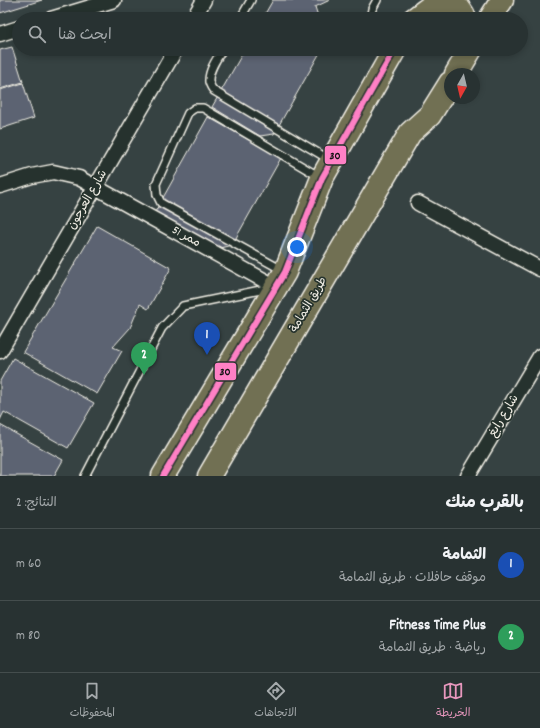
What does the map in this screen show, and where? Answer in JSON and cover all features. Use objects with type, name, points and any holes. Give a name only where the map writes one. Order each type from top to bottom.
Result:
[{"type":"main road","points":[[417,12],[423,0]]},
{"type":"main road","points":[[494,12],[502,0]]},
{"type":"main road","points":[[423,12],[432,6],[444,3],[452,4],[461,9],[462,12]]},
{"type":"main road","points":[[163,476],[281,280],[327,170],[391,56]]},
{"type":"main road","name":"طريق الثمامة","points":[[209,476],[410,133],[430,116],[444,93]]},
{"type":"street","points":[[74,12],[114,0]]},
{"type":"street","points":[[197,12],[204,0]]},
{"type":"street","points":[[0,34],[12,30]]},
{"type":"street","name":"شارع العرجون","points":[[0,352],[172,56]]},
{"type":"street","name":"ممر 51","points":[[0,186],[32,176],[53,172],[79,178],[281,280]]},
{"type":"street","points":[[418,203],[540,270]]},
{"type":"street","name":"شارع رابغ","points":[[468,476],[540,356]]},
{"type":"lane","points":[[244,12],[251,0]]},
{"type":"lane","points":[[371,12],[377,0]]},
{"type":"lane","points":[[219,56],[210,74],[209,83],[214,91],[327,170]]},
{"type":"lane","points":[[281,280],[161,203],[157,195],[156,184],[188,113],[195,108],[203,108],[327,170]]},
{"type":"lane","points":[[85,476],[162,328],[183,306],[281,280]]},
{"type":"building","points":[[0,0],[42,0],[0,13]]},
{"type":"building","points":[[273,0],[330,0],[315,7],[317,12],[266,12]]},
{"type":"building","points":[[12,47],[12,56],[15,56],[23,82],[0,89],[0,50]]},
{"type":"building","points":[[241,56],[318,56],[274,134],[260,136],[212,107]]},
{"type":"building","points":[[23,83],[34,118],[0,129],[0,90]]},
{"type":"building","points":[[208,117],[281,158],[232,245],[220,248],[155,212]]},
{"type":"building","points":[[97,226],[171,268],[148,309],[140,304],[130,328],[113,347],[122,351],[97,394],[23,352]]},
{"type":"building","points":[[13,358],[94,403],[68,448],[4,412],[0,420],[0,381]]},
{"type":"building","points":[[0,425],[63,460],[54,476],[0,476]]},
{"type":"transit line","name":"30","points":[[163,476],[285,272],[322,178],[391,56]]},
{"type":"place","name":"الثمامة","points":[[207,355]]},
{"type":"place","name":"Fitness Time Plus","points":[[144,375]]}]
